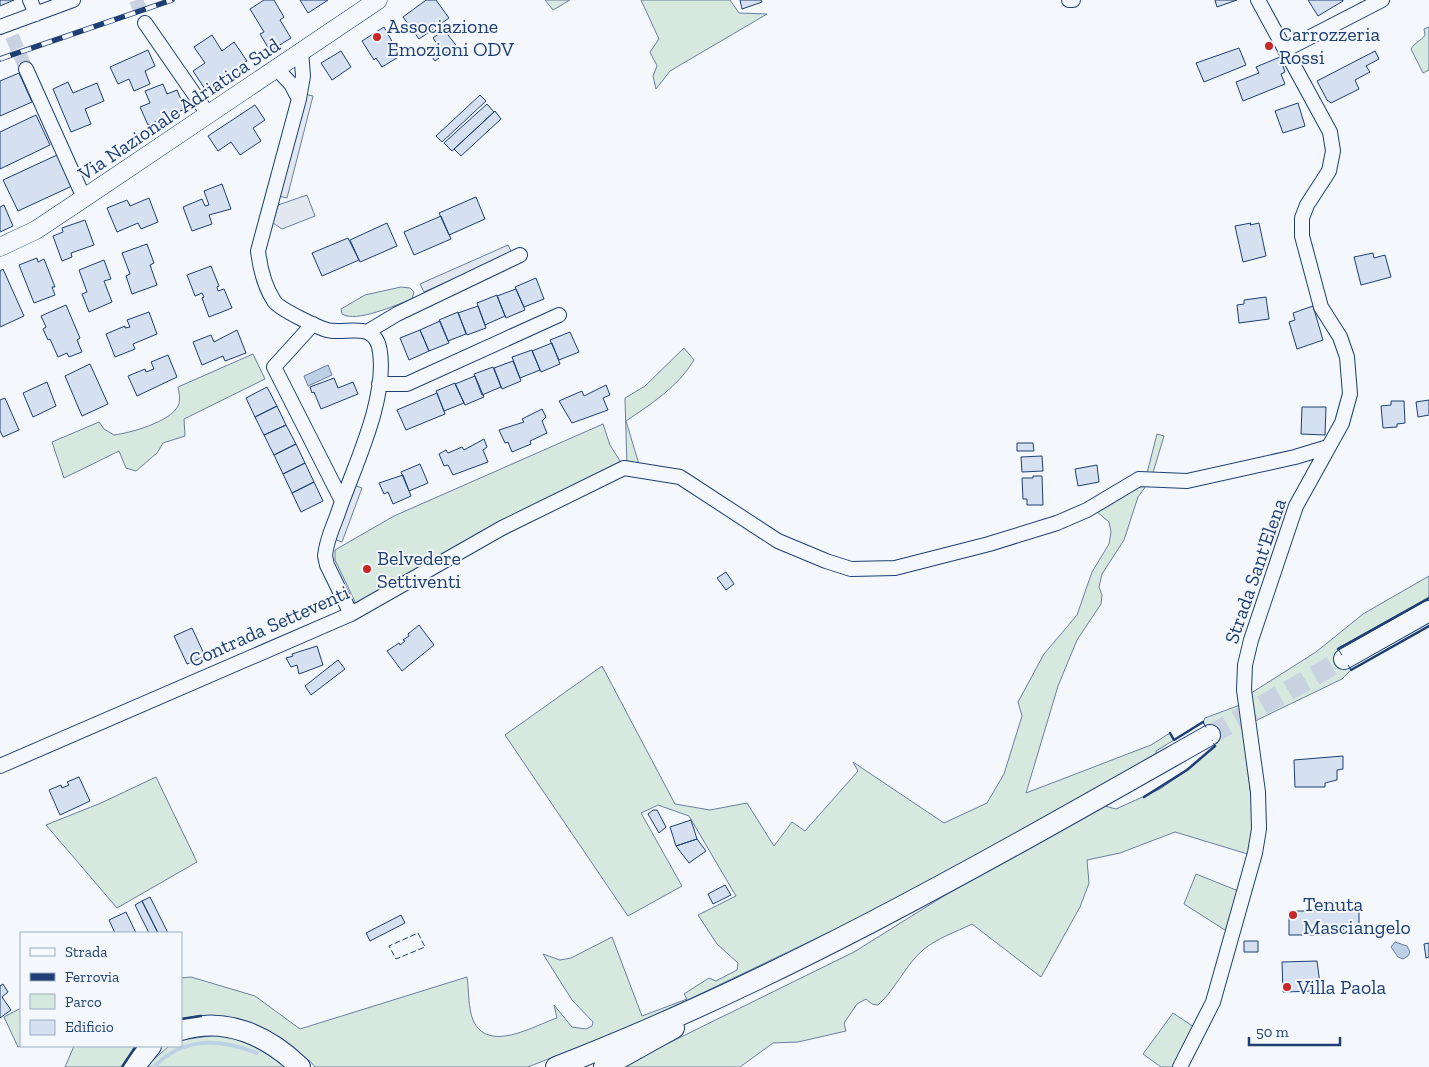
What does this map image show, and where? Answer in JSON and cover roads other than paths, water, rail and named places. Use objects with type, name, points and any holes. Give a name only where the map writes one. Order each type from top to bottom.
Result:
[{"type":"highway","points":[[1344,659],[1429,611]]},
{"type":"highway","points":[[556,1067],[747,984],[956,878],[1210,735]]},
{"type":"highway","points":[[604,1067],[640,1049],[747,984]]},
{"type":"highway","points":[[182,1030],[214,1025],[239,1029],[275,1046],[300,1067]]},
{"type":"highway","points":[[134,1067],[150,1047]]},
{"type":"main road","name":"Via Nazionale Adriatica Sud","points":[[0,247],[36,230],[378,0]]},
{"type":"street","points":[[30,0],[36,14]]},
{"type":"street","points":[[7,29],[36,14],[73,0]]},
{"type":"street","name":"Strada Sant'Elena","points":[[1180,1067],[1213,1002],[1255,853],[1259,829],[1258,792],[1244,690],[1251,640],[1296,506],[1342,423],[1350,394],[1347,356],[1340,337],[1321,307],[1302,236],[1302,218],[1306,204],[1329,171],[1333,152],[1330,132],[1258,0]]},
{"type":"street","points":[[1285,50],[1382,0]]},
{"type":"street","points":[[145,23],[208,114]]},
{"type":"street","points":[[300,51],[304,76],[258,252],[260,270],[275,303],[329,331],[353,329],[367,332],[378,344],[380,352],[379,384],[370,429],[342,501],[325,556],[351,614]]},
{"type":"street","points":[[276,68],[290,84],[299,99]]},
{"type":"street","points":[[26,69],[84,198]]},
{"type":"street","points":[[367,332],[396,314],[520,255]]},
{"type":"street","points":[[379,384],[407,384],[559,315]]},
{"type":"street","points":[[313,324],[274,367],[342,501]]},
{"type":"street","name":"Contrada Setteventi","points":[[0,766],[351,614],[502,528],[626,469],[680,477],[778,541],[826,561],[851,569],[895,568],[989,544],[1057,523],[1087,510],[1140,479],[1187,481],[1295,457],[1328,447]]},
{"type":"water","points":[[328,365],[332,375],[308,386],[304,376]]},
{"type":"water","points":[[1395,942],[1407,946],[1410,952],[1408,956],[1403,959],[1398,957],[1391,947]]},
{"type":"waterway","points":[[154,1067],[165,1057],[177,1050],[202,1043],[229,1045],[257,1053]]},
{"type":"tunnel","points":[[136,0],[145,23]]},
{"type":"tunnel","points":[[12,36],[26,69]]},
{"type":"tunnel","points":[[1210,735],[1344,659]]},
{"type":"railway","points":[[0,59],[172,0]]},
{"type":"place","name":"Associazione Emozioni ODV","points":[[377,37]]},
{"type":"place","name":"Carrozzeria Rossi","points":[[1269,46]]},
{"type":"place","name":"Belvedere Settiventi","points":[[367,569]]},
{"type":"place","name":"Tenuta Masciangelo","points":[[1293,915]]},
{"type":"place","name":"Villa Paola","points":[[1287,987]]}]
